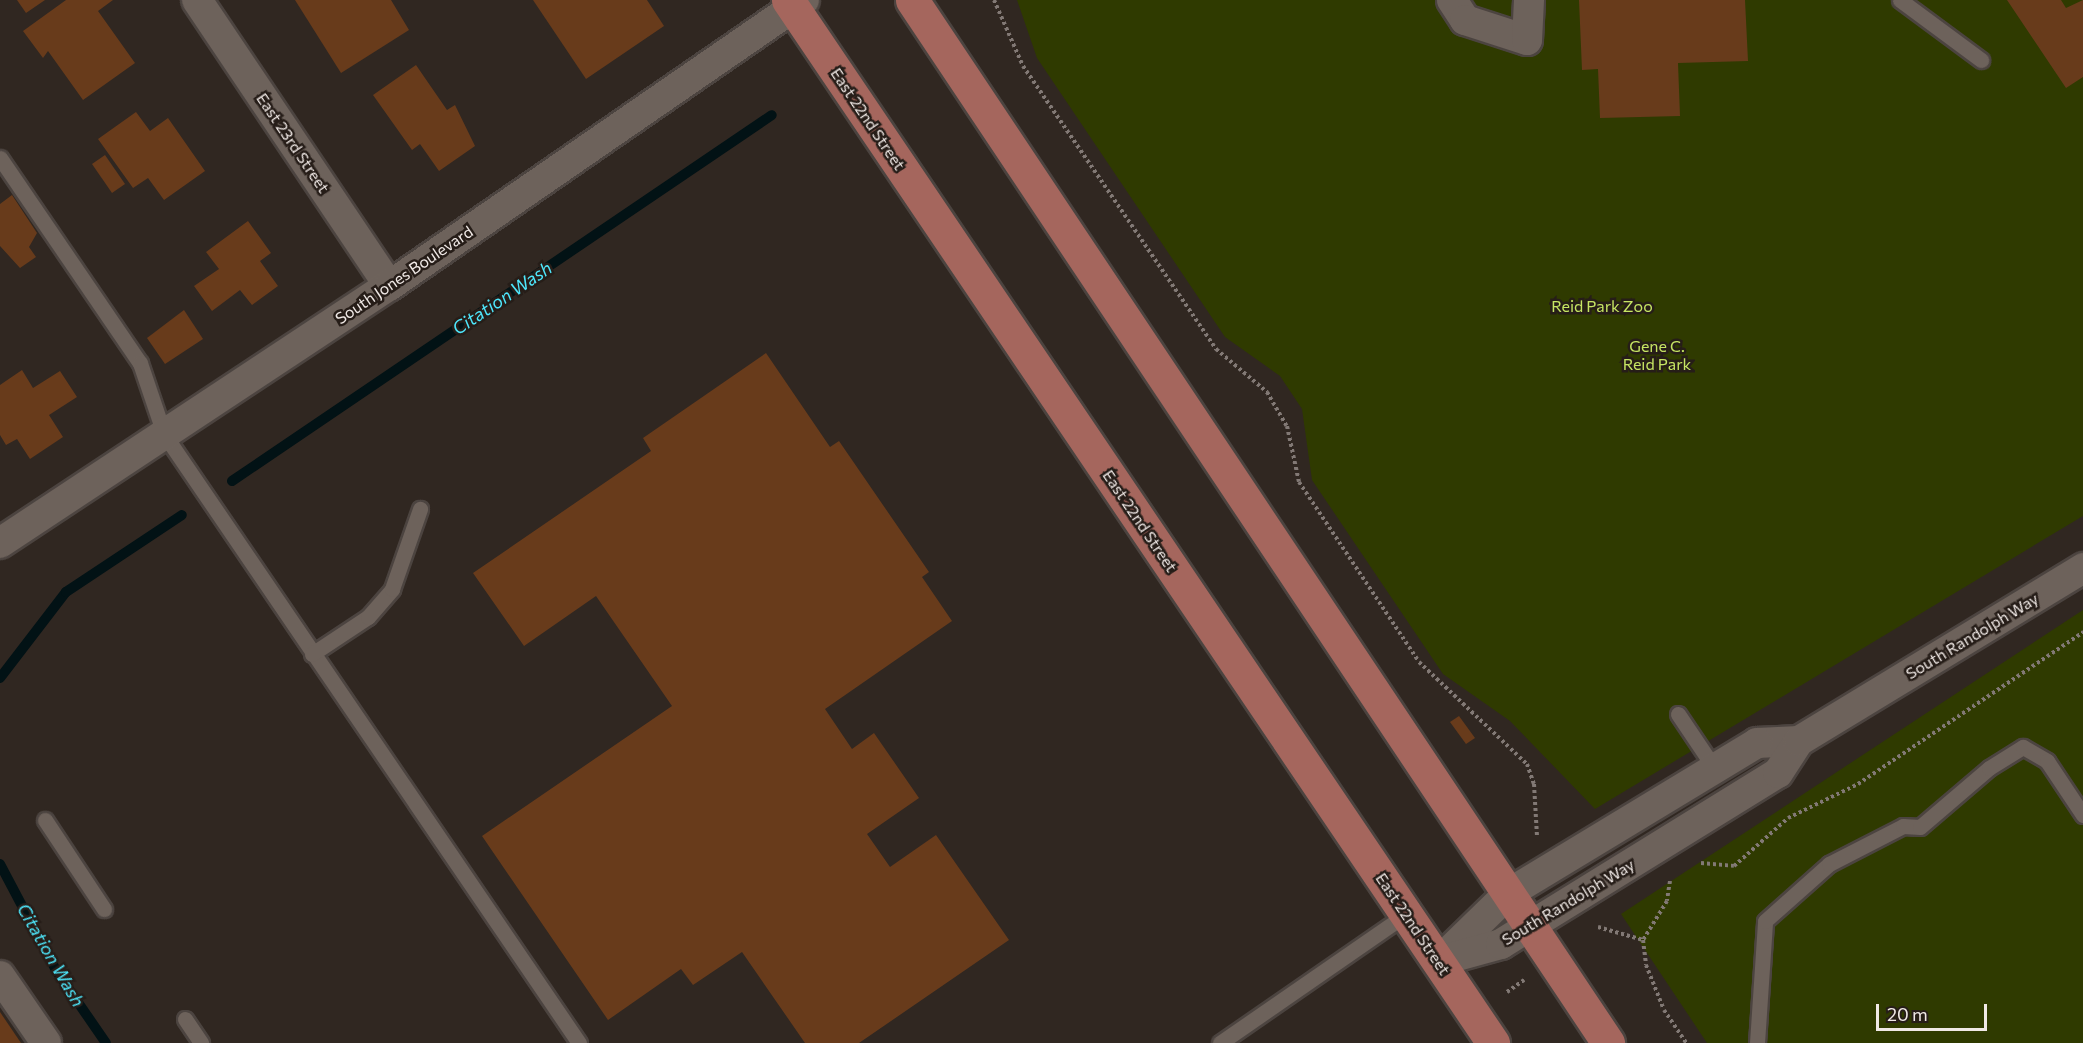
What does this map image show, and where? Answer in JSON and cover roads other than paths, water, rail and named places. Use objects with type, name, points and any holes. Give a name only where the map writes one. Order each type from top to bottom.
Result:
[{"type":"main road","points":[[912,0],[1608,1043]]},
{"type":"main road","name":"East 22nd Street","points":[[795,3],[1493,1043]]},
{"type":"street","name":"East 23rd Street","points":[[197,0],[389,286]]},
{"type":"street","points":[[1452,0],[1465,20],[1527,40],[1529,0]]},
{"type":"street","name":"South Jones Boulevard","points":[[0,543],[389,286],[795,3]]},
{"type":"street","name":"South Randolph Way","points":[[1439,961],[1501,944],[1778,773],[1799,741],[2083,568]]},
{"type":"street","name":"South Randolph Way","points":[[1439,961],[1508,894],[1757,743],[1799,741]]},
{"type":"street","points":[[0,976],[46,1043]]},
{"type":"lane","points":[[1900,0],[1981,60]]},
{"type":"lane","points":[[0,158],[140,363],[164,434],[579,1043]]},
{"type":"lane","points":[[312,654],[368,617],[392,589],[420,509]]},
{"type":"lane","points":[[1678,714],[1714,769]]},
{"type":"lane","points":[[1757,1043],[1765,921],[1829,864],[1903,826],[1920,827],[1989,768],[2023,747],[2047,761],[2083,815]]},
{"type":"lane","points":[[45,820],[104,909]]},
{"type":"lane","points":[[1220,1043],[1406,914]]},
{"type":"lane","points":[[185,1019],[201,1043]]},
{"type":"waterway","name":"Citation Wash","points":[[232,481],[772,115]]},
{"type":"waterway","name":"Citation Wash","points":[[0,678],[66,592],[182,515]]},
{"type":"waterway","name":"Citation Wash","points":[[0,864],[57,972],[106,1043]]},
{"type":"park label","name":"Reid Park Zoo","points":[[1602,306]]},
{"type":"park label","name":"Gene C. Reid Park","points":[[1657,355]]}]
